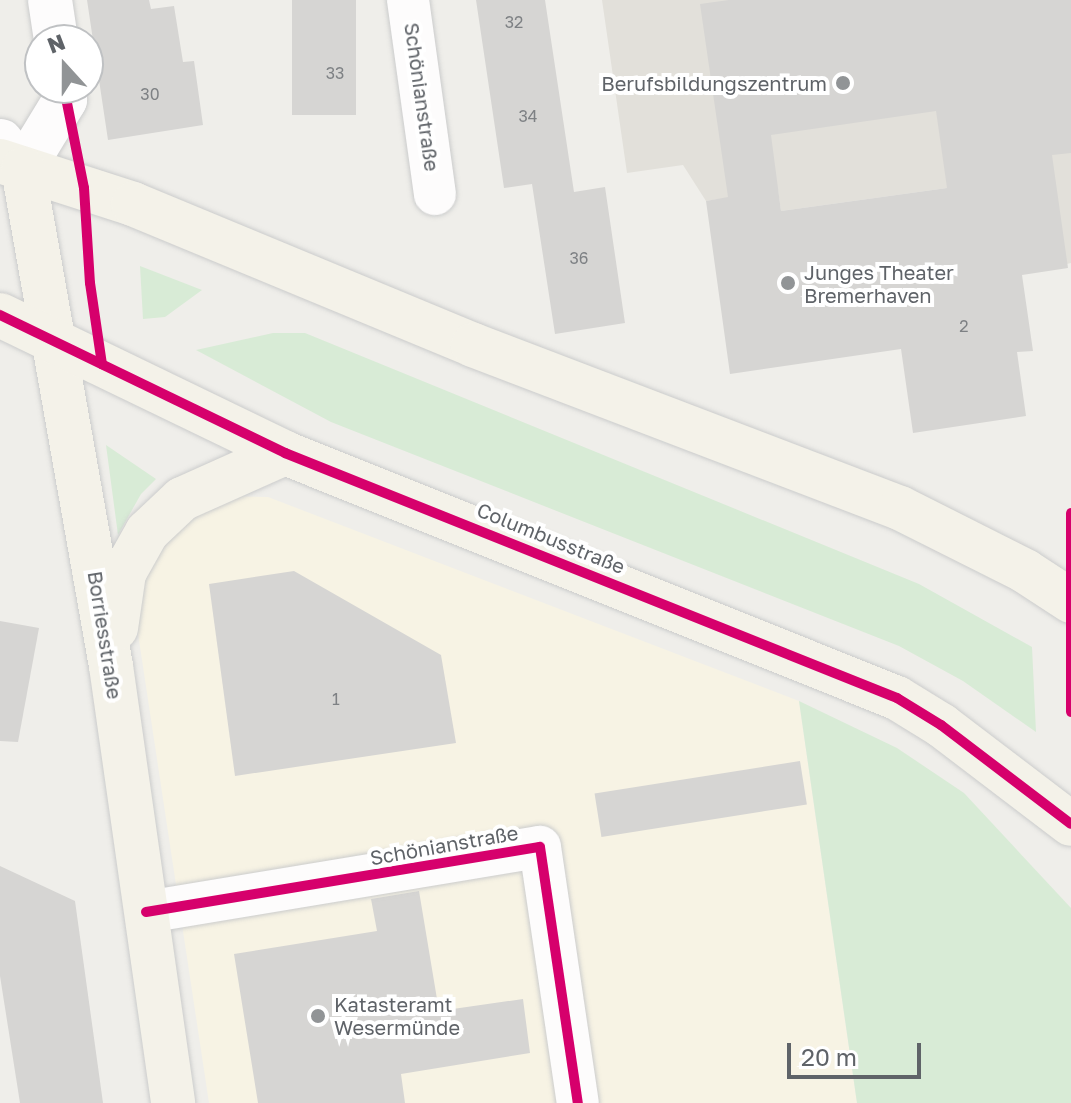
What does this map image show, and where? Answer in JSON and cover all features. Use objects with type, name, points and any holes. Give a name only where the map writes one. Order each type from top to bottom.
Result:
[{"type":"main road","name":"Borriesstraße","points":[[8,157],[52,341],[111,666],[173,1103]]},
{"type":"main road","points":[[8,157],[133,204],[473,345],[900,508],[1025,571],[1071,601]]},
{"type":"main road","name":"Columbusstraße","points":[[0,315],[285,453],[897,698],[941,725],[1071,824]]},
{"type":"main road","points":[[111,666],[124,573],[147,532],[182,499],[285,453]]},
{"type":"street","points":[[50,0],[54,24]]},
{"type":"street","name":"Schönianstraße","points":[[408,0],[435,194]]},
{"type":"street","points":[[8,157],[61,104]]},
{"type":"street","name":"Schönianstraße","points":[[146,912],[540,847],[578,1103]]},
{"type":"shaded area","name":"Berufsbildungszentrum","points":[[602,0],[1071,0],[1071,263],[1010,277],[954,238],[947,188],[781,211],[778,190],[706,201],[683,165],[627,173]]},
{"type":"shaded area","points":[[220,496],[268,497],[799,701],[857,1103],[209,1103],[137,627],[146,553]]},
{"type":"green space","points":[[140,266],[202,290],[165,317],[143,319]]},
{"type":"green space","points":[[273,333],[305,333],[919,584],[1032,647],[1036,732],[963,681],[899,646],[331,422],[196,350]]},
{"type":"green space","points":[[106,445],[156,479],[141,494],[118,535]]},
{"type":"green space","points":[[799,701],[897,748],[964,793],[1071,908],[1071,1103],[857,1103]]},
{"type":"building","points":[[87,0],[149,0],[151,9],[174,6],[183,62],[194,61],[203,125],[108,140],[103,104],[104,24],[91,24]]},
{"type":"building","points":[[292,0],[356,0],[356,115],[292,115]]},
{"type":"building","points":[[476,0],[545,0],[574,192],[605,187],[625,323],[555,334],[532,184],[504,188]]},
{"type":"building","points":[[729,0],[1071,0],[1071,153],[1052,155],[1068,268],[1022,275],[1033,351],[1017,352],[1026,416],[913,433],[901,349],[730,374],[706,201],[728,197],[700,4]],"holes":[[[936,111],[947,188],[781,211],[771,135]]]},
{"type":"building","points":[[294,571],[441,655],[456,743],[235,776],[209,584]]},
{"type":"building","points":[[0,621],[39,628],[18,742],[0,741]]},
{"type":"building","points":[[800,761],[807,804],[601,837],[595,794]]},
{"type":"building","points":[[0,866],[75,901],[103,1103],[20,1103],[0,976]]},
{"type":"building","name":"Katasteramt Wesermünde","points":[[419,891],[439,1011],[523,999],[530,1053],[401,1074],[405,1103],[258,1103],[234,954],[377,931],[371,899]]},
{"type":"cycle path","points":[[67,104],[84,188],[90,283],[102,364]]},
{"type":"cycle path","points":[[0,315],[285,453],[897,698],[941,725],[1071,824]]},
{"type":"cycle path","points":[[1071,513],[1071,712]]},
{"type":"cycle path","points":[[146,912],[540,847],[578,1103]]},
{"type":"place","name":"Berufsbildungszentrum","points":[[843,83]]},
{"type":"place","name":"Junges Theater Bremerhaven","points":[[788,283]]},
{"type":"place","name":"Katasteramt Wesermünde","points":[[318,1016]]}]
